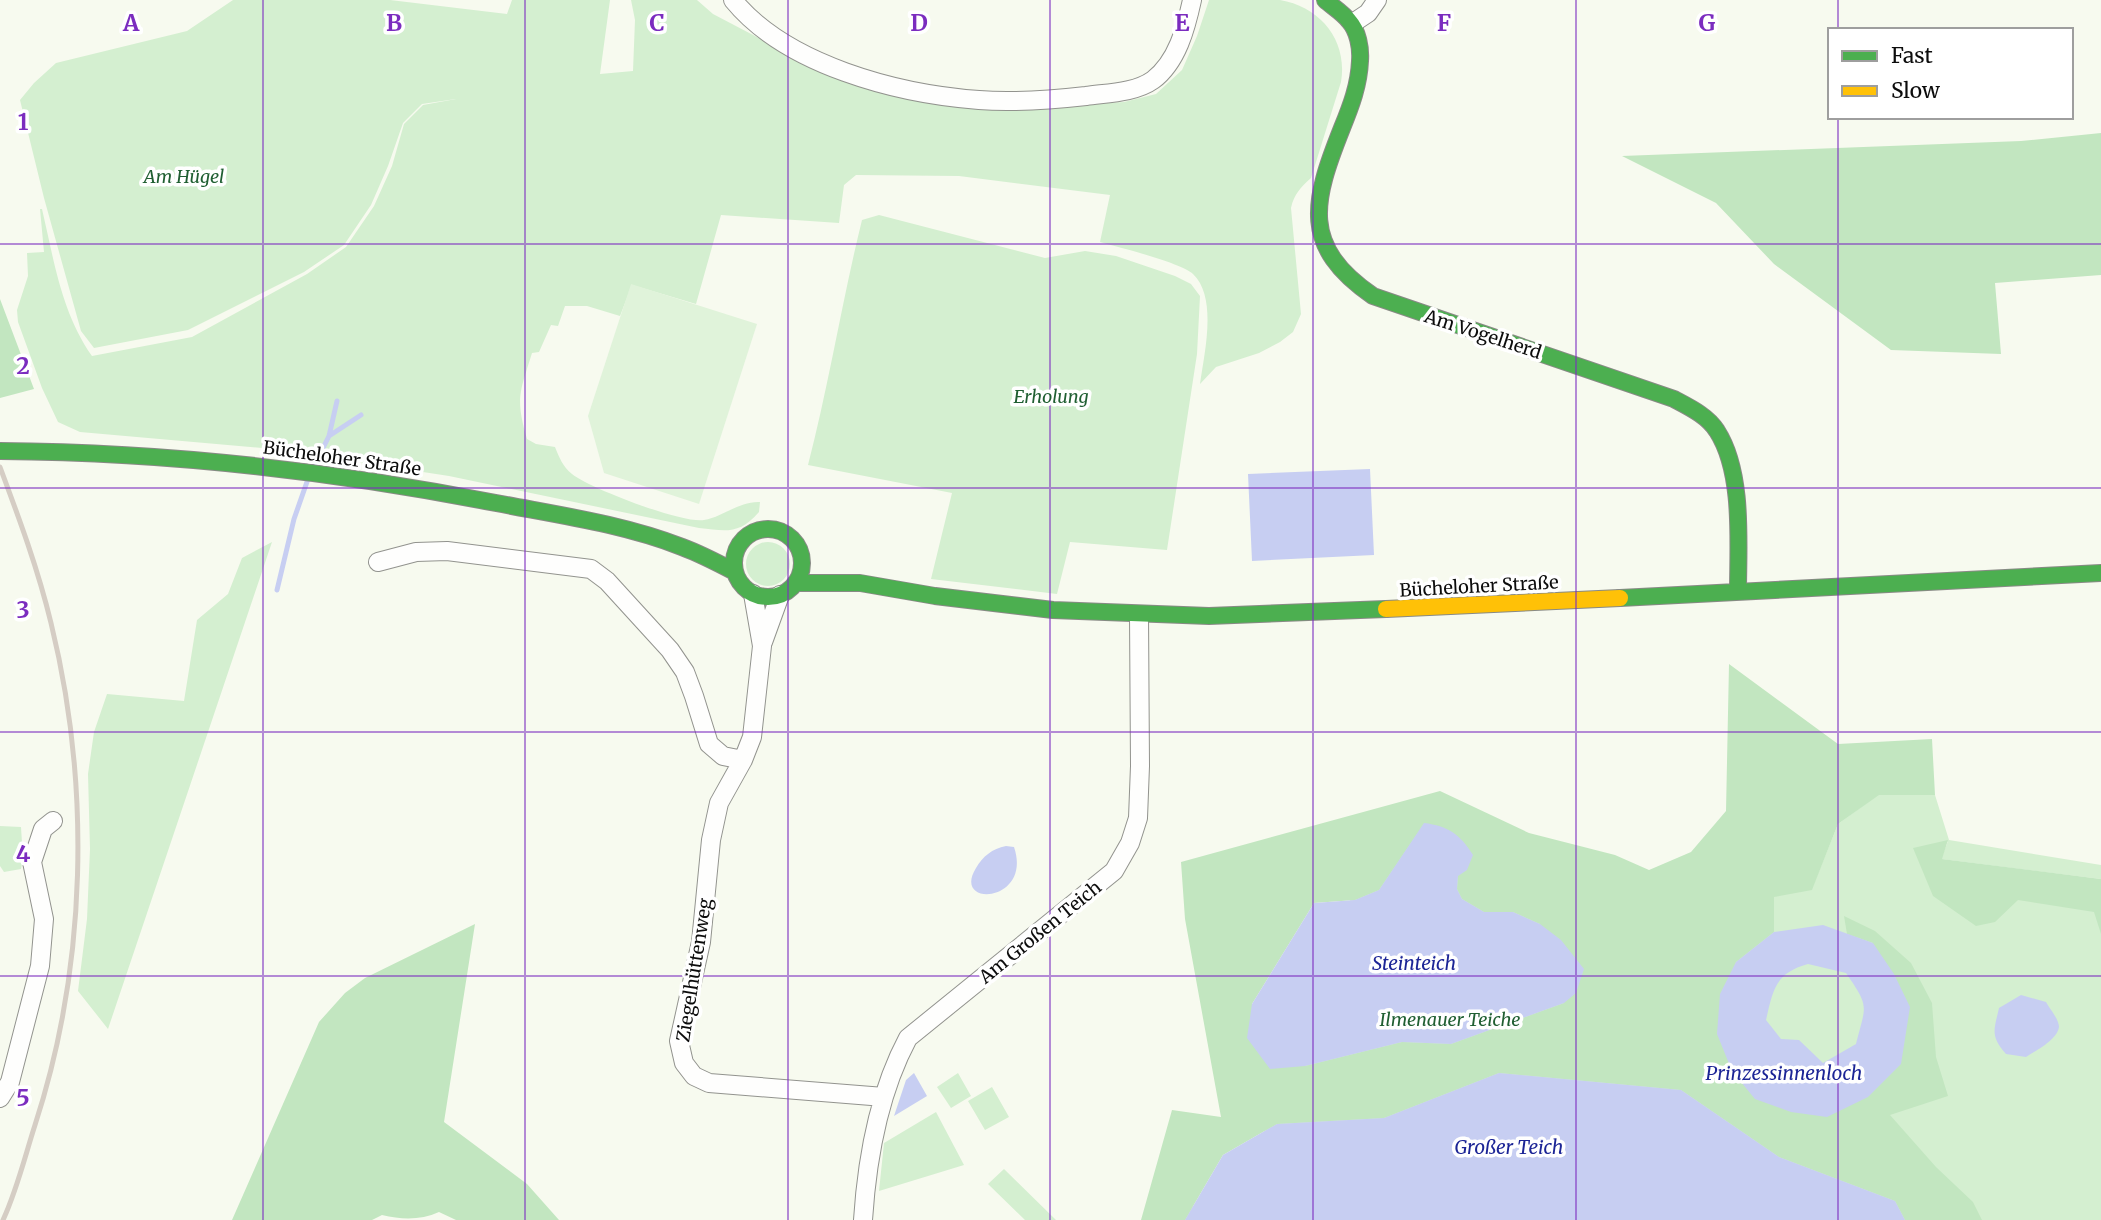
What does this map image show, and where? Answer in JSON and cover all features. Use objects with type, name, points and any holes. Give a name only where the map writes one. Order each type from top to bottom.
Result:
[{"type":"main road","points":[[1325,0],[1340,9],[1353,23]]},
{"type":"main road","name":"Am Vogelherd","points":[[1353,23],[1363,51],[1355,89],[1325,177],[1318,207],[1322,240],[1339,269],[1373,296],[1674,399],[1711,424],[1723,443],[1732,470],[1738,592]]},
{"type":"main road","name":"Bücheloher Straße","points":[[0,451],[147,456],[272,466],[354,477],[531,510],[674,543],[727,544],[758,531],[776,531],[793,540],[814,561],[860,583]]},
{"type":"main road","name":"Bücheloher Straße","points":[[674,543],[735,572],[740,582],[753,594]]},
{"type":"main road","points":[[727,544],[735,558],[735,572]]},
{"type":"main road","points":[[753,594],[764,597],[780,595],[795,583],[801,570],[814,561]]},
{"type":"main road","name":"Bücheloher Straße","points":[[795,583],[860,583],[994,604],[1053,610],[1209,616],[2101,573]]},
{"type":"street","points":[[733,0],[748,19],[779,40],[818,61],[856,75],[895,86],[979,100],[1050,100],[1132,89],[1152,80],[1172,57],[1185,30],[1192,0]]},
{"type":"street","points":[[1353,23],[1368,13],[1377,0]]},
{"type":"street","points":[[378,562],[416,552],[447,551],[591,569],[607,581],[670,650],[685,672],[709,744],[723,756],[743,760]]},
{"type":"street","name":"Ziegelhüttenweg","points":[[753,594],[762,646]]},
{"type":"street","name":"Ziegelhüttenweg","points":[[780,595],[762,646],[752,737],[743,760],[719,803],[711,840],[701,942],[679,1041],[684,1063],[694,1076],[709,1083],[884,1097]]},
{"type":"street","name":"Am Großen Teich","points":[[863,1220],[867,1172],[876,1125],[899,1056],[908,1038],[1114,871],[1130,843],[1139,818],[1139,615]]},
{"type":"street","points":[[0,1098],[10,1082],[40,966],[44,919],[32,862],[43,829],[52,821]]},
{"type":"green space","name":"Am Hügel","points":[[233,0],[390,0],[507,14],[512,0],[610,0],[600,74],[633,71],[635,20],[631,0],[697,0],[713,14],[793,56],[889,95],[992,110],[1124,102],[1156,94],[1182,70],[1209,0],[1280,0],[1295,4],[1308,10],[1329,28],[1336,40],[1342,67],[1341,82],[1311,178],[1298,191],[1291,208],[1301,314],[1293,332],[1280,342],[1259,353],[1216,367],[1200,384],[1207,327],[1207,311],[1201,284],[1193,274],[1176,265],[1100,242],[1110,195],[959,176],[856,175],[844,185],[839,223],[721,215],[696,304],[632,285],[620,316],[587,306],[565,306],[558,326],[551,325],[539,352],[532,353],[524,377],[520,404],[527,439],[536,444],[555,447],[572,474],[597,488],[636,504],[677,516],[704,520],[745,504],[760,502],[759,512],[752,519],[732,530],[699,528],[449,476],[273,449],[80,432],[58,422],[42,388],[18,322],[17,310],[28,276],[27,253],[44,252],[40,209],[66,304],[81,339],[92,356],[192,337],[307,274],[346,247],[374,206],[392,166],[404,124],[423,105],[456,99],[422,104],[403,123],[371,205],[344,245],[304,272],[188,330],[94,348],[81,331],[20,100],[56,63],[187,31]]},
{"type":"green space","points":[[2101,133],[2101,275],[1995,283],[2001,354],[1891,350],[1774,264],[1716,203],[1622,156],[2021,141]]},
{"type":"green space","name":"Erholung","points":[[879,215],[1045,258],[1085,251],[1116,256],[1191,284],[1200,296],[1197,354],[1167,550],[1070,542],[1057,594],[931,579],[952,493],[808,465],[862,220]]},
{"type":"green space","points":[[631,284],[757,324],[699,504],[604,473],[588,416]]},
{"type":"green space","points":[[0,299],[34,389],[0,398]]},
{"type":"green space","points":[[272,542],[108,1029],[78,991],[87,919],[90,849],[88,774],[94,732],[107,694],[184,701],[197,620],[228,594],[242,558]]},
{"type":"green space","points":[[768,542],[784,548],[790,564],[784,580],[768,586],[752,580],[746,564],[752,548]]},
{"type":"green space","points":[[1729,664],[1838,744],[1932,739],[1935,795],[1879,795],[1838,824],[1812,890],[1774,897],[1774,932],[1736,962],[1717,1034],[1868,1097],[1873,943],[1847,934],[1844,916],[1875,931],[1911,963],[1932,1003],[1936,1057],[1948,1096],[1890,1115],[1936,1167],[1973,1202],[1982,1220],[1905,1220],[1895,1201],[1779,1157],[1681,1090],[1499,1073],[1384,1118],[1277,1124],[1223,1155],[1185,1220],[1141,1220],[1172,1110],[1221,1117],[1185,919],[1181,862],[1440,791],[1529,833],[1615,855],[1649,870],[1691,852],[1726,811]],"holes":[[[1424,824],[1458,876],[1457,889],[1462,899],[1484,912],[1513,912],[1540,924],[1564,1003],[1451,1044],[1402,1042],[1305,1066],[1252,1004],[1314,903],[1355,900],[1379,890]]]},
{"type":"green space","name":"Ilmenauer Teiche","points":[[1879,794],[1935,795],[1949,840],[2101,865],[2101,879],[1941,859],[1948,841],[1922,870],[2101,887],[2101,1220],[1180,1220],[1275,1120],[1218,1049],[1442,797],[1528,835],[1647,877],[1813,886],[1838,824]]},
{"type":"green space","points":[[0,826],[21,827],[21,869],[4,872],[0,866]]},
{"type":"green space","points":[[1948,840],[1942,859],[2101,879],[2101,934],[2094,912],[2018,900],[1995,922],[1976,926],[1933,896],[1913,848]]},
{"type":"green space","points":[[475,924],[444,1122],[527,1184],[559,1220],[456,1220],[439,1212],[412,1218],[382,1215],[372,1220],[232,1220],[319,1022],[345,993],[365,978]]},
{"type":"green space","points":[[958,1073],[971,1096],[951,1108],[937,1087]]},
{"type":"green space","points":[[992,1087],[1009,1117],[985,1130],[968,1101]]},
{"type":"green space","points":[[936,1112],[964,1165],[879,1191],[884,1143]]},
{"type":"green space","points":[[1004,1169],[1056,1220],[1025,1220],[988,1184]]},
{"type":"water","points":[[1370,469],[1374,555],[1252,561],[1248,474]]},
{"type":"water","name":"Steinteich","points":[[1424,823],[1453,832],[1473,855],[1467,870],[1458,876],[1457,889],[1462,899],[1484,912],[1513,912],[1540,924],[1561,940],[1584,969],[1576,993],[1564,1003],[1451,1044],[1402,1042],[1305,1066],[1270,1069],[1247,1038],[1252,1004],[1314,903],[1355,900],[1379,890]]},
{"type":"water","points":[[1006,846],[1014,847],[1017,866],[1013,880],[1004,889],[993,894],[982,894],[974,889],[971,881],[976,868],[992,851]]},
{"type":"water","name":"Prinzessinnenloch","points":[[1823,925],[1873,943],[1894,974],[1910,1007],[1901,1064],[1868,1097],[1827,1117],[1791,1112],[1755,1099],[1732,1071],[1717,1034],[1720,994],[1736,962],[1774,932]],"holes":[[[1808,964],[1846,973],[1862,1000],[1862,1021],[1856,1044],[1823,1063],[1799,1040],[1781,1039],[1766,1020],[1771,1000],[1777,984],[1788,972]]]},
{"type":"water","points":[[2021,995],[2046,1002],[2059,1024],[2051,1040],[2026,1057],[2006,1054],[1995,1037],[1999,1008]]},
{"type":"water","points":[[914,1073],[927,1096],[894,1116],[906,1080]]},
{"type":"water","name":"Großer Teich","points":[[1499,1073],[1681,1090],[1779,1157],[1895,1201],[1905,1220],[1185,1220],[1223,1155],[1277,1124],[1384,1118]]},
{"type":"waterway","points":[[315,464],[329,436],[337,401]]},
{"type":"waterway","points":[[329,436],[361,415]]},
{"type":"waterway","points":[[277,590],[294,519],[308,479]]},
{"type":"railway","points":[[0,467],[40,583],[64,685],[73,748],[78,875],[65,1002],[52,1064],[20,1173],[3,1220]]},
{"type":"traffic: fast","points":[[1325,0],[1352,25],[1360,56],[1354,95],[1324,178],[1320,200],[1319,221],[1323,240],[1333,259],[1373,296],[1674,399],[1703,416],[1717,431],[1732,467],[1738,509],[1738,592]]},
{"type":"traffic: fast","points":[[0,451],[188,459],[311,473],[434,492],[567,516],[637,532],[689,550],[735,572]]},
{"type":"traffic: fast","points":[[768,529],[781,532],[792,539],[799,550],[802,563],[799,576],[792,587],[781,594],[768,597],[755,594],[744,587],[737,576],[734,563],[737,550],[744,539],[755,532],[768,529]]},
{"type":"traffic: fast","points":[[1620,598],[2101,573]]},
{"type":"traffic: fast","points":[[795,583],[860,583],[935,596],[1053,610],[1209,616],[1386,609]]},
{"type":"traffic: slow","points":[[1386,609],[1620,598]]}]
